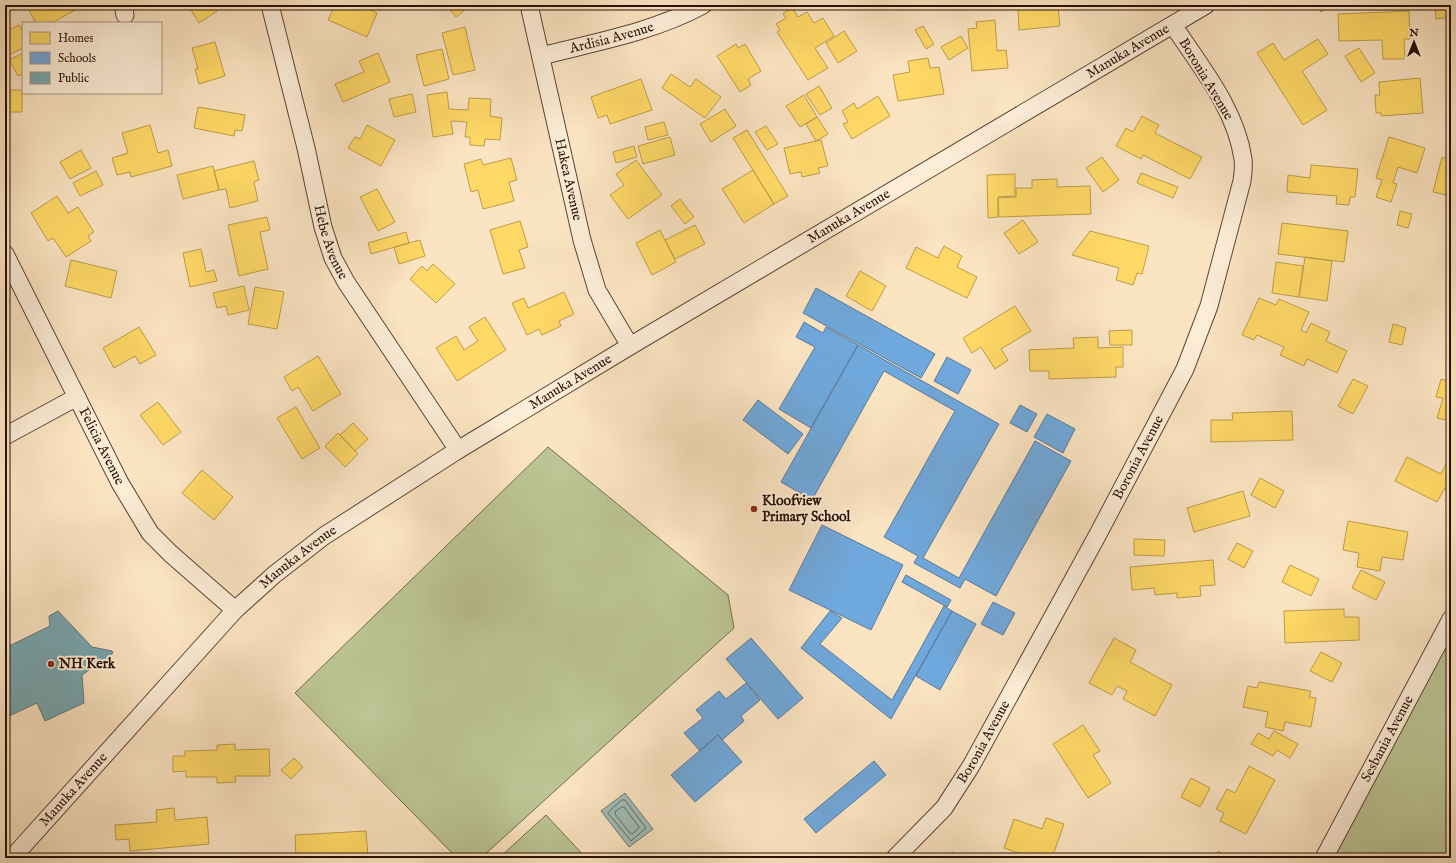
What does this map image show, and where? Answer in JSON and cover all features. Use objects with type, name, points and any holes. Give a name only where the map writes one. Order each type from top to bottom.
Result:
[{"type":"street","name":"Hebe Avenue","points":[[270,5],[306,148],[322,227],[333,258],[346,282],[458,450]]},
{"type":"street","name":"Hakea Avenue","points":[[529,5],[582,240],[597,290],[630,346]]},
{"type":"street","name":"Ardisia Avenue","points":[[541,56],[650,28],[683,16],[703,5]]},
{"type":"street","name":"Manuka Avenue","points":[[12,858],[235,610],[275,574],[324,536],[458,450],[630,346],[1206,5]]},
{"type":"street","name":"Boronia Avenue","points":[[895,858],[944,808],[971,766],[1097,536],[1185,369],[1209,306],[1242,181],[1244,160],[1236,130],[1228,110],[1173,25]]},
{"type":"street","name":"Felicia Avenue","points":[[5,254],[120,483],[150,533],[170,554],[235,610]]},
{"type":"street","points":[[5,436],[77,397]]},
{"type":"street","name":"Sesbania Avenue","points":[[1324,858],[1451,619]]},
{"type":"green space","points":[[548,447],[728,595],[734,628],[481,858],[457,858],[295,693]]},
{"type":"green space","points":[[1451,635],[1451,858],[1333,858]]},
{"type":"green space","points":[[546,815],[586,858],[499,858]]},
{"type":"water","points":[[625,793],[653,829],[629,847],[601,811]]},
{"type":"building: Homes","points":[[26,5],[84,5],[54,22],[35,22]]},
{"type":"building: Homes","points":[[188,5],[213,5],[217,11],[199,23]]},
{"type":"building: Homes","points":[[335,5],[360,5],[377,13],[367,37],[328,20]]},
{"type":"building: Homes","points":[[446,5],[471,5],[456,17]]},
{"type":"building: Homes","points":[[1037,5],[1058,5],[1060,26],[1019,30],[1018,8]]},
{"type":"building: Homes","points":[[1316,5],[1331,5],[1321,12]]},
{"type":"building: Homes","points":[[1427,5],[1451,5],[1451,17],[1436,19],[1435,7],[1427,7]]},
{"type":"building: Homes","points":[[792,7],[798,17],[807,12],[814,23],[823,18],[834,36],[815,48],[828,68],[808,80],[777,32],[780,30],[776,24],[786,18],[783,14]]},
{"type":"building: Homes","points":[[1409,11],[1410,39],[1404,39],[1405,59],[1383,59],[1382,40],[1339,41],[1338,14]]},
{"type":"building: Homes","points":[[995,20],[997,51],[1006,50],[1008,68],[972,71],[968,29],[977,28],[976,22]]},
{"type":"building: Homes","points":[[19,25],[22,30],[22,48],[7,56],[5,52],[5,32]]},
{"type":"building: Homes","points":[[923,26],[934,44],[926,49],[915,30]]},
{"type":"building: Homes","points":[[465,27],[475,70],[453,75],[442,33]]},
{"type":"building: Homes","points":[[844,31],[857,51],[838,63],[826,43]]},
{"type":"building: Homes","points":[[961,36],[968,48],[949,60],[941,47]]},
{"type":"building: Homes","points":[[1318,39],[1328,54],[1302,71],[1327,110],[1303,125],[1257,53],[1273,43],[1284,60]]},
{"type":"building: Homes","points":[[215,42],[225,76],[199,84],[195,69],[198,69],[192,48]]},
{"type":"building: Homes","points":[[736,44],[738,48],[745,44],[761,71],[748,79],[751,85],[740,92],[717,56]]},
{"type":"building: Homes","points":[[1359,48],[1375,73],[1361,82],[1345,56]]},
{"type":"building: Homes","points":[[442,49],[449,79],[424,86],[416,55]]},
{"type":"building: Homes","points":[[378,53],[390,82],[343,102],[335,84],[364,72],[359,61]]},
{"type":"building: Homes","points":[[22,54],[22,74],[18,76],[9,60]]},
{"type":"building: Homes","points":[[928,58],[930,68],[939,67],[944,94],[898,101],[893,75],[910,72],[908,61]]},
{"type":"building: Homes","points":[[671,74],[690,87],[696,79],[721,97],[705,118],[662,88]]},
{"type":"building: Homes","points":[[1420,78],[1423,113],[1381,116],[1381,113],[1376,113],[1375,95],[1380,95],[1379,82]]},
{"type":"building: Homes","points":[[641,79],[652,110],[610,124],[607,115],[598,118],[591,97]]},
{"type":"building: Homes","points":[[819,86],[832,108],[820,115],[806,94]]},
{"type":"building: Homes","points":[[5,90],[22,90],[22,112],[5,112]]},
{"type":"building: Homes","points":[[447,92],[449,109],[468,110],[469,98],[491,99],[490,116],[502,118],[500,140],[485,139],[484,146],[470,145],[470,137],[465,137],[467,122],[451,121],[453,134],[433,137],[427,95]]},
{"type":"building: Homes","points":[[412,94],[416,112],[394,117],[389,99]]},
{"type":"building: Homes","points":[[804,95],[817,117],[800,127],[786,106]]},
{"type":"building: Homes","points":[[878,96],[890,116],[852,139],[843,124],[848,122],[842,111],[854,103],[857,109]]},
{"type":"building: Homes","points":[[198,107],[245,115],[242,131],[235,130],[234,136],[194,128]]},
{"type":"building: Homes","points":[[725,109],[736,126],[711,142],[700,124]]},
{"type":"building: Homes","points":[[1142,116],[1159,125],[1155,133],[1202,157],[1190,179],[1143,155],[1141,159],[1116,146],[1126,128],[1133,132]]},
{"type":"building: Homes","points":[[817,117],[828,134],[816,141],[806,124]]},
{"type":"building: Homes","points":[[664,122],[668,135],[648,140],[645,127]]},
{"type":"building: Homes","points":[[150,125],[158,153],[168,150],[172,166],[131,177],[130,172],[117,175],[112,158],[128,153],[122,133]]},
{"type":"building: Homes","points":[[367,125],[395,140],[381,166],[348,148],[355,137],[360,139]]},
{"type":"building: Homes","points":[[766,126],[778,144],[767,150],[755,132]]},
{"type":"building: Homes","points":[[747,130],[788,196],[774,204],[733,138]]},
{"type":"building: Homes","points":[[670,137],[675,155],[643,164],[638,146]]},
{"type":"building: Homes","points":[[1389,137],[1425,148],[1417,173],[1398,167],[1393,183],[1397,184],[1391,202],[1376,197],[1382,180],[1376,178]]},
{"type":"building: Homes","points":[[821,140],[828,166],[818,168],[820,173],[802,177],[801,172],[790,174],[784,148]]},
{"type":"building: Homes","points":[[634,146],[637,157],[616,163],[613,152]]},
{"type":"building: Homes","points":[[81,150],[91,168],[70,179],[60,162]]},
{"type":"building: Homes","points":[[1102,157],[1119,180],[1103,192],[1086,168]]},
{"type":"building: Homes","points":[[1442,157],[1451,160],[1451,196],[1433,192]]},
{"type":"building: Homes","points":[[511,158],[517,180],[509,182],[514,201],[483,209],[478,190],[471,192],[464,164],[481,159],[483,165]]},
{"type":"building: Homes","points":[[636,160],[662,195],[628,219],[610,195],[624,185],[616,174]]},
{"type":"building: Homes","points":[[254,161],[259,180],[254,182],[258,201],[230,208],[226,189],[219,190],[214,171]]},
{"type":"building: Homes","points":[[1311,165],[1358,169],[1355,197],[1350,197],[1349,205],[1336,204],[1337,196],[1287,192],[1288,175],[1310,178]]},
{"type":"building: Homes","points":[[213,166],[219,190],[183,199],[177,175]]},
{"type":"building: Homes","points":[[753,170],[774,204],[744,223],[722,189]]},
{"type":"building: Homes","points":[[96,171],[103,185],[80,196],[73,183]]},
{"type":"building: Homes","points":[[1141,173],[1178,187],[1173,198],[1137,183]]},
{"type":"building: Homes","points":[[1015,174],[1015,196],[998,197],[998,217],[988,218],[987,175]]},
{"type":"building: Homes","points":[[1057,179],[1057,187],[1090,186],[1091,214],[999,217],[998,198],[1016,197],[1016,188],[1032,188],[1032,180]]},
{"type":"building: Homes","points":[[377,189],[395,222],[378,231],[360,197]]},
{"type":"building: Homes","points":[[57,196],[68,213],[78,207],[94,232],[88,236],[91,241],[66,257],[53,238],[48,241],[31,213]]},
{"type":"building: Homes","points":[[680,199],[694,217],[685,224],[671,206]]},
{"type":"building: Homes","points":[[1400,211],[1412,214],[1408,228],[1397,225]]},
{"type":"building: Homes","points":[[267,217],[270,230],[260,232],[268,269],[239,276],[228,225]]},
{"type":"building: Homes","points":[[1023,220],[1038,242],[1019,254],[1004,233]]},
{"type":"building: Homes","points":[[520,221],[528,247],[519,250],[525,268],[503,274],[490,230]]},
{"type":"building: Homes","points":[[1282,223],[1348,231],[1344,262],[1278,254]]},
{"type":"building: Homes","points":[[695,225],[705,244],[675,259],[665,240]]},
{"type":"building: Homes","points":[[660,230],[676,262],[652,275],[636,243]]},
{"type":"building: Homes","points":[[1090,231],[1149,246],[1142,274],[1137,273],[1133,285],[1116,280],[1119,268],[1072,255]]},
{"type":"building: Homes","points":[[406,232],[409,243],[371,254],[368,243]]},
{"type":"building: Homes","points":[[420,240],[425,256],[399,264],[394,247]]},
{"type":"building: Homes","points":[[944,246],[962,256],[957,267],[977,277],[967,298],[906,268],[916,247],[938,258]]},
{"type":"building: Homes","points":[[201,249],[206,272],[214,270],[217,281],[190,287],[183,253]]},
{"type":"building: Homes","points":[[1305,257],[1332,261],[1327,301],[1299,297]]},
{"type":"building: Homes","points":[[71,260],[117,271],[111,298],[65,286]]},
{"type":"building: Homes","points":[[1276,262],[1303,266],[1299,297],[1272,293]]},
{"type":"building: Homes","points":[[433,264],[455,284],[436,303],[410,279],[422,266],[427,271]]},
{"type":"building: Homes","points":[[860,271],[886,286],[872,311],[846,296]]},
{"type":"building: Homes","points":[[244,286],[249,310],[228,315],[226,306],[217,308],[213,293]]},
{"type":"building: Homes","points":[[255,287],[284,292],[277,329],[248,324]]},
{"type":"building: Homes","points":[[564,292],[574,314],[559,321],[561,326],[542,335],[539,329],[527,335],[512,303],[524,298],[528,308]]},
{"type":"building: Homes","points":[[1259,298],[1276,305],[1279,299],[1309,312],[1301,330],[1306,333],[1311,323],[1330,332],[1326,341],[1347,351],[1337,373],[1307,359],[1304,366],[1280,355],[1284,347],[1257,335],[1254,340],[1242,335]]},
{"type":"building: Homes","points":[[1015,306],[1031,331],[1001,349],[1008,360],[995,369],[981,347],[972,353],[963,338]]},
{"type":"building: Homes","points":[[485,317],[506,350],[457,381],[436,348],[456,336],[464,350],[478,341],[469,327]]},
{"type":"building: Homes","points":[[1393,324],[1406,328],[1402,345],[1389,342]]},
{"type":"building: Homes","points":[[139,327],[156,355],[140,364],[135,356],[114,368],[103,348]]},
{"type":"building: Homes","points":[[1132,330],[1132,345],[1110,345],[1109,331]]},
{"type":"building: Homes","points":[[1098,337],[1098,348],[1123,347],[1123,367],[1116,367],[1116,377],[1049,379],[1049,371],[1030,371],[1029,350],[1074,348],[1073,338]]},
{"type":"building: Homes","points":[[318,356],[341,394],[313,411],[298,387],[292,391],[284,377]]},
{"type":"building: Homes","points":[[1353,379],[1368,386],[1353,414],[1338,406]]},
{"type":"building: Homes","points":[[1441,379],[1451,382],[1451,421],[1437,418],[1443,398],[1436,397]]},
{"type":"building: Homes","points":[[158,402],[181,432],[163,445],[140,415]]},
{"type":"building: Homes","points":[[296,407],[320,448],[302,459],[277,418]]},
{"type":"building: Homes","points":[[1292,411],[1293,440],[1211,442],[1211,420],[1233,420],[1232,413]]},
{"type":"building: Homes","points":[[353,423],[368,439],[355,451],[340,435]]},
{"type":"building: Homes","points":[[338,433],[358,454],[345,467],[325,446]]},
{"type":"building: Homes","points":[[1407,457],[1441,474],[1446,464],[1451,466],[1451,491],[1445,488],[1437,502],[1395,481]]},
{"type":"building: Homes","points":[[202,470],[233,497],[214,520],[182,493]]},
{"type":"building: Homes","points":[[1260,478],[1284,491],[1275,508],[1251,495]]},
{"type":"building: Homes","points":[[1243,491],[1250,516],[1194,532],[1187,508]]},
{"type":"building: Homes","points":[[1348,521],[1408,532],[1403,560],[1382,557],[1380,571],[1357,567],[1359,553],[1343,550]]},
{"type":"building: Homes","points":[[1134,539],[1165,540],[1164,556],[1134,555]]},
{"type":"building: Homes","points":[[1237,543],[1253,551],[1244,568],[1228,559]]},
{"type":"building: Homes","points":[[1213,560],[1215,585],[1200,586],[1201,596],[1177,598],[1177,593],[1155,595],[1154,588],[1132,590],[1130,567]]},
{"type":"building: Homes","points":[[1290,565],[1319,579],[1311,596],[1282,582]]},
{"type":"building: Homes","points":[[1361,570],[1385,582],[1376,600],[1352,588]]},
{"type":"building: Homes","points":[[1344,609],[1344,617],[1359,617],[1359,640],[1285,643],[1284,611]]},
{"type":"building: Homes","points":[[1114,638],[1136,650],[1130,662],[1172,685],[1155,716],[1123,699],[1127,691],[1117,686],[1112,695],[1089,683]]},
{"type":"building: Homes","points":[[1321,652],[1342,663],[1332,682],[1310,671]]},
{"type":"building: Homes","points":[[1259,682],[1311,691],[1309,697],[1316,698],[1311,727],[1285,722],[1283,731],[1265,727],[1268,712],[1243,707],[1248,686],[1257,688]]},
{"type":"building: Homes","points":[[1083,725],[1100,751],[1093,755],[1111,783],[1088,798],[1053,744]]},
{"type":"building: Homes","points":[[1274,731],[1298,744],[1290,758],[1277,750],[1273,756],[1251,744],[1258,733],[1269,739]]},
{"type":"building: Homes","points":[[235,744],[235,750],[269,749],[270,776],[235,776],[236,782],[217,783],[217,777],[186,777],[186,771],[173,772],[173,756],[185,756],[185,751],[217,750],[217,745]]},
{"type":"building: Homes","points":[[294,758],[303,767],[291,779],[281,770]]},
{"type":"building: Homes","points":[[1249,766],[1275,780],[1246,834],[1220,821],[1224,813],[1216,809],[1227,789],[1235,793]]},
{"type":"building: Homes","points":[[1191,778],[1210,788],[1200,807],[1181,797]]},
{"type":"building: Homes","points":[[174,808],[175,820],[207,817],[209,844],[130,851],[129,839],[116,840],[115,825],[157,822],[156,810]]},
{"type":"building: Homes","points":[[1046,818],[1064,824],[1052,858],[1047,858],[1034,853],[1032,858],[1004,848],[1014,819],[1042,829]]},
{"type":"building: Homes","points":[[366,831],[368,856],[343,858],[296,858],[295,835]]},
{"type":"building: Homes","points":[[1218,851],[1230,858],[1214,858]]},
{"type":"building: Homes","points":[[953,852],[958,858],[946,858]]},
{"type":"building: Schools","points":[[816,288],[935,354],[921,378],[803,313]]},
{"type":"building: Schools","points":[[804,322],[823,333],[826,327],[858,345],[811,428],[779,409],[815,347],[796,337]]},
{"type":"building: Schools","points":[[858,345],[999,424],[923,558],[959,578],[1035,441],[1071,461],[996,596],[965,579],[960,588],[914,563],[918,556],[884,537],[955,411],[884,371],[812,500],[781,482]]},
{"type":"building: Schools","points":[[947,357],[971,370],[958,394],[934,381]]},
{"type":"building: Schools","points":[[758,400],[803,434],[788,454],[743,420]]},
{"type":"building: Schools","points":[[1020,405],[1037,414],[1027,432],[1010,423]]},
{"type":"building: Schools","points":[[1047,414],[1075,429],[1063,453],[1034,437]]},
{"type":"building: Schools","points":[[822,525],[903,565],[871,630],[789,590]]},
{"type":"building: Schools","points":[[906,575],[951,600],[947,607],[902,582]]},
{"type":"building: Schools","points":[[993,602],[1015,613],[1003,635],[981,624]]},
{"type":"building: Schools","points":[[944,606],[952,611],[891,719],[801,648],[830,611],[842,618],[820,644],[892,700]]},
{"type":"building: Schools","points":[[952,611],[976,624],[940,690],[916,676]]},
{"type":"building: Schools","points":[[751,638],[803,698],[778,719],[726,659]]},
{"type":"building: Schools","points":[[746,683],[760,700],[741,716],[744,721],[722,740],[718,735],[700,751],[684,733],[703,718],[696,710],[719,691],[726,699]]},
{"type":"building: Schools","points":[[718,735],[742,762],[695,802],[671,775]]},
{"type":"building: Schools","points":[[874,761],[886,775],[816,833],[804,819]]},
{"type":"building: Public","name":"NH Kerk","points":[[58,611],[92,647],[112,651],[113,653],[82,675],[84,703],[45,721],[37,703],[5,718],[5,648],[50,626],[49,616]]},
{"type":"place","name":"Kloofview Primary School","points":[[754,509]]},
{"type":"place","name":"NH Kerk","points":[[51,664]]}]
